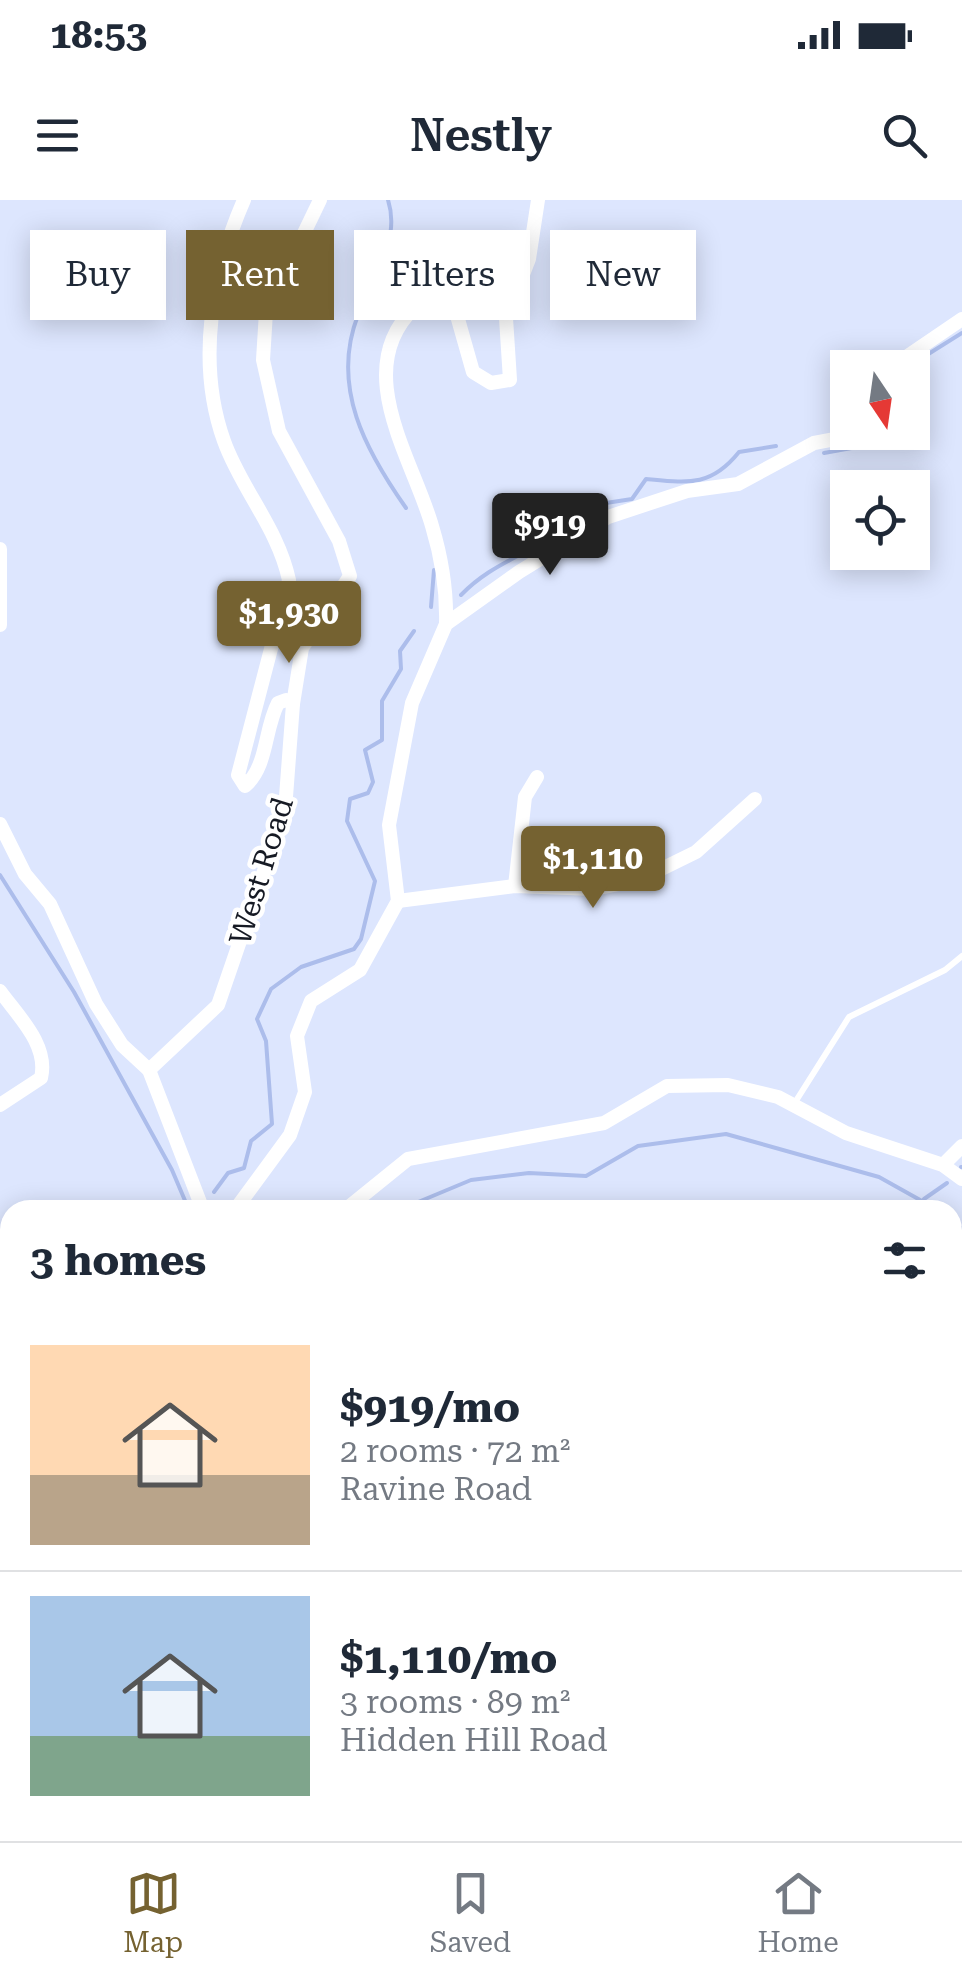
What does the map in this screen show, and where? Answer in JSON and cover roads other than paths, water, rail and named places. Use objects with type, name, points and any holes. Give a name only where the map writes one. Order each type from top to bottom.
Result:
[{"type":"street","name":"West Road","points":[[149,1070],[218,1005],[285,810],[293,704],[286,700],[278,703],[269,720],[258,774],[245,786],[238,775],[288,587],[284,557],[225,443],[215,401],[209,322],[230,233],[244,200]]},
{"type":"street","points":[[293,704],[302,648],[313,627],[343,592],[350,576],[339,541],[280,431],[263,360],[266,312],[320,200]]},
{"type":"street","points":[[242,1200],[290,1135],[305,1092],[298,1036],[311,1002],[360,970],[398,901],[389,824],[412,702],[446,624],[448,588],[431,523],[393,424],[385,383],[392,348],[404,318],[425,298],[439,296],[454,305],[472,372],[491,383],[510,380],[506,318],[529,259],[538,200]]},
{"type":"street","points":[[916,350],[962,319]]},
{"type":"street","points":[[446,624],[518,572],[608,518],[642,510],[687,491],[738,484],[814,443],[830,440]]},
{"type":"street","points":[[0,550],[0,625]]},
{"type":"street","points":[[515,886],[525,797],[536,777]]},
{"type":"street","points":[[398,901],[515,886],[594,889],[640,880],[696,852],[750,803]]},
{"type":"street","points":[[0,824],[25,874],[50,904],[96,1004],[122,1045],[149,1070],[200,1200]]},
{"type":"street","points":[[0,991],[37,1043],[44,1064],[41,1078],[0,1105]]},
{"type":"street","points":[[357,1200],[408,1159],[604,1123],[667,1086],[728,1085],[794,1105],[846,1132],[942,1165],[962,1178]]},
{"type":"street","points":[[942,1165],[962,1146]]},
{"type":"lane","points":[[794,1105],[850,1017],[946,970],[962,956]]},
{"type":"waterway","points":[[388,200],[388,244],[358,315],[348,368],[350,393],[366,441],[406,508]]},
{"type":"waterway","points":[[930,353],[962,333]]},
{"type":"waterway","points":[[461,595],[493,569],[557,531],[587,498],[606,503],[632,499],[646,479],[698,480],[719,472],[739,452],[776,446]]},
{"type":"waterway","points":[[824,453],[840,450]]},
{"type":"waterway","points":[[431,607],[434,570]]},
{"type":"waterway","points":[[214,1192],[228,1173],[244,1168],[251,1141],[272,1124],[266,1041],[257,1019],[271,989],[301,967],[354,949],[361,939],[375,881],[347,821],[350,799],[368,793],[373,782],[365,750],[382,740],[382,701],[401,669],[400,651],[414,631]]},
{"type":"waterway","points":[[0,875],[74,992],[185,1200]]},
{"type":"waterway","points":[[423,1200],[471,1180],[529,1173],[586,1176],[638,1146],[726,1134],[879,1177],[920,1200]]},
{"type":"waterway","points":[[924,1199],[947,1183]]}]
